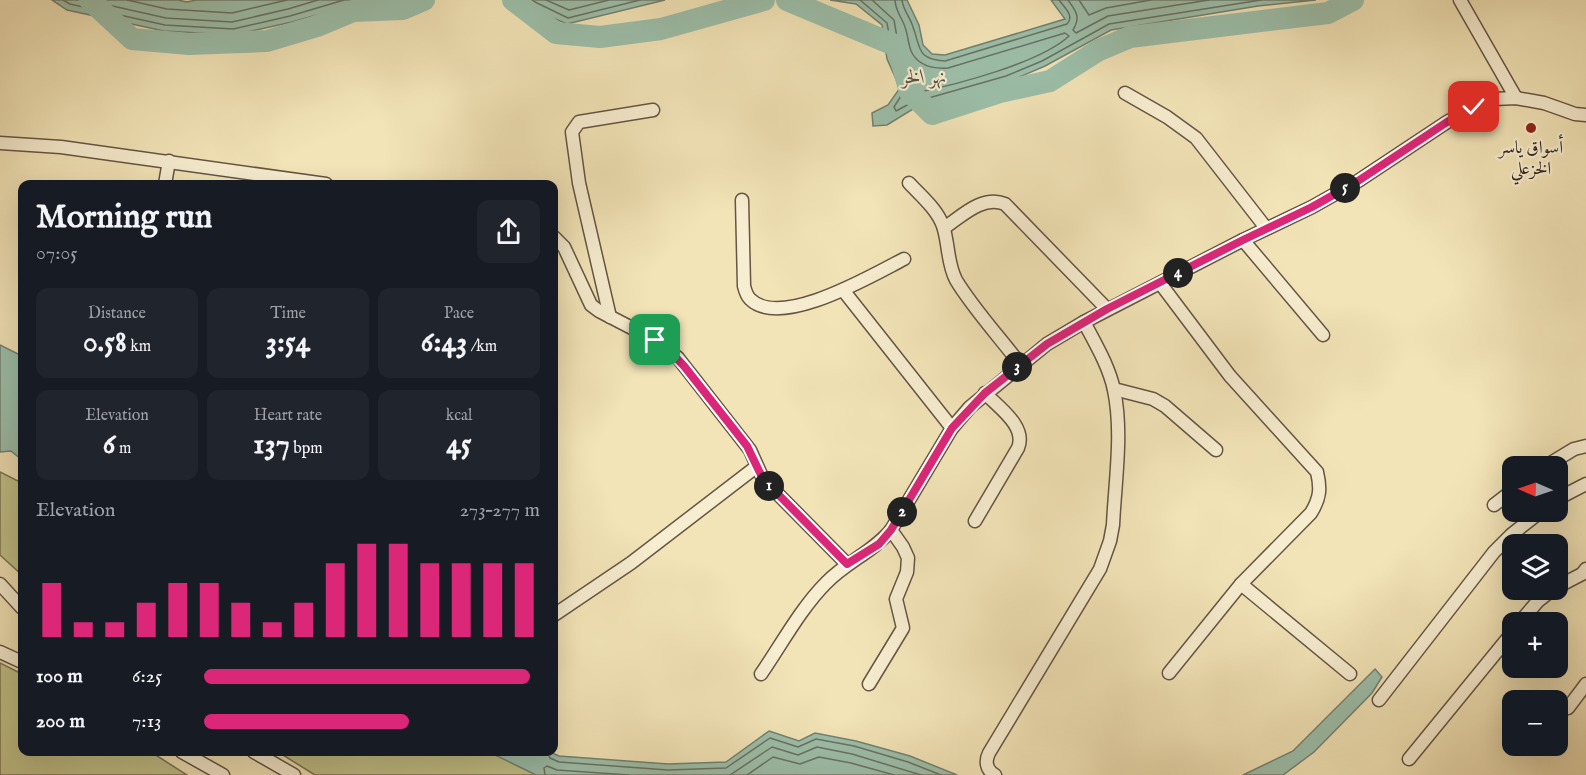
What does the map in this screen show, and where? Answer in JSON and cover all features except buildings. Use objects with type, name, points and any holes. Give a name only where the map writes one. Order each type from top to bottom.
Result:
[{"type":"street","points":[[1461,0],[1516,98]]},
{"type":"street","points":[[1125,93],[1167,117],[1196,138],[1266,228]]},
{"type":"street","points":[[761,674],[815,595],[847,564],[879,544],[891,530],[952,428],[985,393],[1047,344],[1107,309],[1312,207],[1358,181],[1447,122],[1474,107],[1494,99],[1516,98],[1586,115]]},
{"type":"street","points":[[610,317],[579,183],[572,132],[579,122],[653,110]]},
{"type":"street","points":[[0,143],[61,147],[297,180]]},
{"type":"street","points":[[166,180],[169,162]]},
{"type":"street","points":[[909,183],[934,210],[944,228],[950,261],[957,280],[1020,364]]},
{"type":"street","points":[[742,200],[744,286],[750,299],[762,305],[790,307],[813,302],[843,290],[904,258]]},
{"type":"street","points":[[944,228],[977,205],[987,201],[1005,204],[1107,309]]},
{"type":"street","points":[[1243,240],[1323,335]]},
{"type":"street","points":[[558,241],[564,247],[591,305],[655,340],[673,354],[750,450],[756,467],[769,487],[847,564]]},
{"type":"street","points":[[1160,283],[1230,376],[1317,472],[1321,486],[1319,501],[1311,513],[1241,584],[1169,673]]},
{"type":"street","points":[[843,290],[952,428]]},
{"type":"street","points":[[995,775],[988,769],[986,763],[989,753],[1100,569],[1110,541],[1113,525],[1117,437],[1114,389],[1101,354],[1084,322]]},
{"type":"street","points":[[1114,389],[1154,399],[1216,450]]},
{"type":"street","points":[[975,521],[1018,448],[1020,438],[1016,426],[985,393]]},
{"type":"street","points":[[1562,456],[1574,449],[1586,447]]},
{"type":"street","points":[[558,612],[631,563],[756,467]]},
{"type":"street","points":[[1568,493],[1586,484]]},
{"type":"street","points":[[1494,505],[1502,499]]},
{"type":"street","points":[[1379,700],[1494,552],[1527,522]]},
{"type":"street","points":[[869,684],[903,628],[896,599],[907,572],[908,558],[903,546],[891,530]]},
{"type":"street","points":[[1568,581],[1582,574],[1586,569]]},
{"type":"street","points":[[0,584],[18,604]]},
{"type":"street","points":[[1241,584],[1350,674]]},
{"type":"street","points":[[1528,612],[1538,600]]},
{"type":"street","points":[[1409,759],[1502,645]]},
{"type":"street","points":[[0,652],[18,660]]},
{"type":"street","points":[[1568,708],[1586,684]]},
{"type":"street","points":[[189,756],[223,775]]},
{"type":"street","points":[[261,756],[294,775]]},
{"type":"green space","points":[[0,472],[18,481],[18,571],[0,555]]},
{"type":"green space","points":[[0,663],[18,672],[18,756],[157,756],[187,775],[0,775]]},
{"type":"green space","points":[[284,756],[529,756],[576,775],[315,775]]},
{"type":"water","points":[[52,0],[178,0],[187,2],[196,0],[370,0],[292,22],[234,35],[164,31],[67,10]]},
{"type":"water","points":[[519,0],[665,0],[567,24]]},
{"type":"water","name":"نهر الخر","points":[[830,0],[907,0],[919,25],[923,45],[932,54],[945,55],[1065,19],[1051,0],[1316,0],[1258,6],[1111,30],[1045,66],[1008,82],[913,109],[887,125],[873,126],[872,113],[888,105],[900,88],[887,59],[882,25],[856,4]]},
{"type":"water","points":[[0,345],[18,354],[18,457],[11,451],[0,452]]},
{"type":"water","points":[[1375,669],[1382,677],[1372,693],[1314,752],[1283,775],[1243,775],[1293,751]]},
{"type":"water","points":[[769,731],[799,741],[815,733],[856,741],[910,756],[957,775],[536,775],[497,756],[558,756],[668,764],[726,762]]},
{"type":"waterway","points":[[90,0],[132,39],[189,44],[267,41],[317,26],[353,11],[403,9],[424,0]]},
{"type":"waterway","points":[[513,0],[556,33],[600,37],[661,29],[764,0]]},
{"type":"waterway","points":[[787,0],[897,46],[910,92],[932,114],[1000,92],[1050,81],[1099,50],[1130,37],[1328,13],[1353,0]]},
{"type":"place","name":"أسواق ياسر الخزعلي","points":[[1531,128]]},
{"type":"route","points":[[655,340],[668,349],[684,366],[747,446],[756,467],[769,487],[847,564],[868,552],[884,539],[952,428],[970,407],[1047,344],[1107,309],[1312,207],[1358,181],[1447,122],[1474,107]]}]
